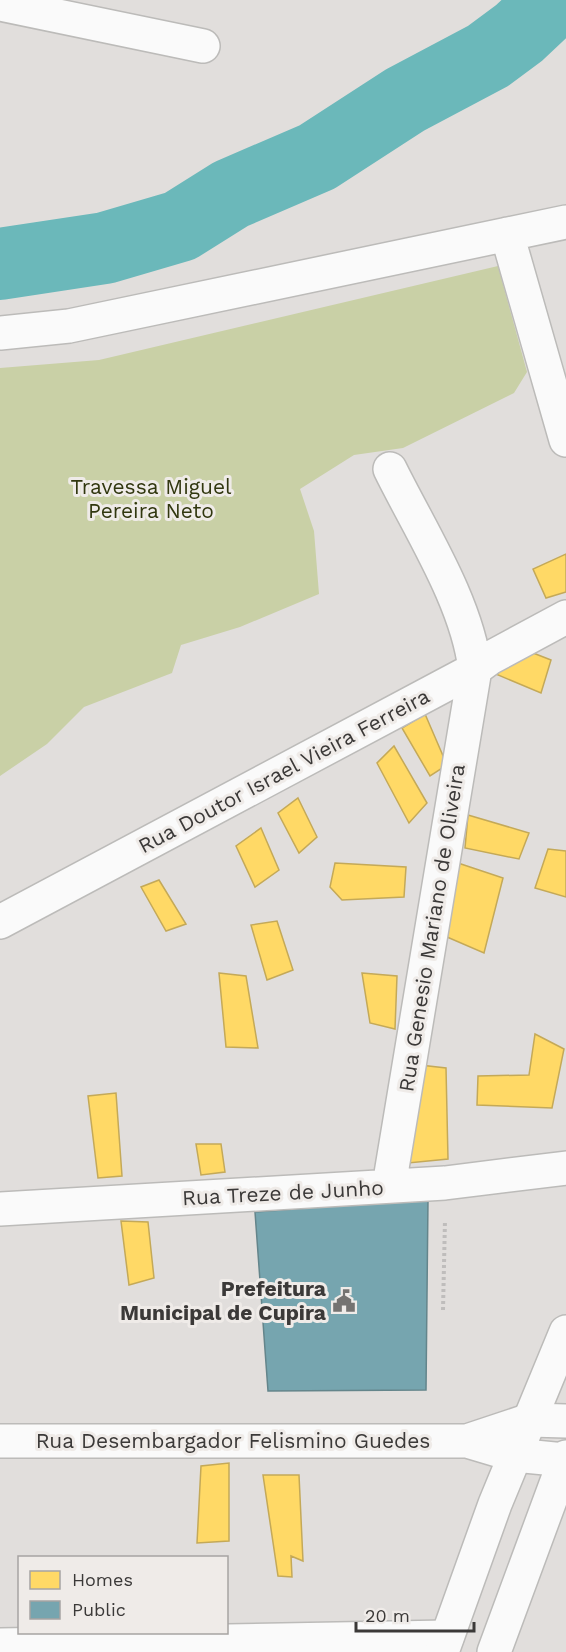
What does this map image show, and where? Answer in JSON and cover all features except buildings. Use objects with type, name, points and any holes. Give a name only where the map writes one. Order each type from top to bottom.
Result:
[{"type":"street","points":[[0,4],[203,46]]},
{"type":"street","points":[[0,333],[69,326],[566,222]]},
{"type":"street","points":[[507,234],[566,440]]},
{"type":"street","name":"Rua Genesio Mariano de Oliveira","points":[[389,1186],[475,669],[472,644],[458,605],[390,469]]},
{"type":"street","name":"Rua Doutor Israel Vieira Ferreira","points":[[0,922],[475,669],[490,658],[566,617]]},
{"type":"street","name":"Rua Treze de Junho","points":[[0,1209],[445,1183],[566,1168]]},
{"type":"street","points":[[0,1646],[444,1645],[514,1455],[566,1332]]},
{"type":"street","points":[[530,1420],[566,1421]]},
{"type":"street","name":"Rua Desembargador Felismino Guedes","points":[[467,1441],[530,1420]]},
{"type":"street","name":"Rua Desembargador Felismino Guedes","points":[[0,1441],[467,1441],[514,1455],[566,1459]]},
{"type":"street","points":[[494,1652],[566,1459]]},
{"type":"path","points":[[443,1310],[445,1183]]},
{"type":"green space","name":"Travessa Miguel Pereira Neto","points":[[498,266],[527,372],[514,393],[403,448],[354,455],[300,489],[314,531],[319,594],[240,627],[181,645],[172,673],[84,707],[47,744],[0,776],[0,368],[99,360]]},
{"type":"waterway","points":[[0,264],[105,248],[180,226],[231,194],[317,157],[405,100],[488,56],[519,33],[554,0]]},
{"type":"place","name":"Prefeitura Municipal de Cupira","points":[[344,1301]]}]
